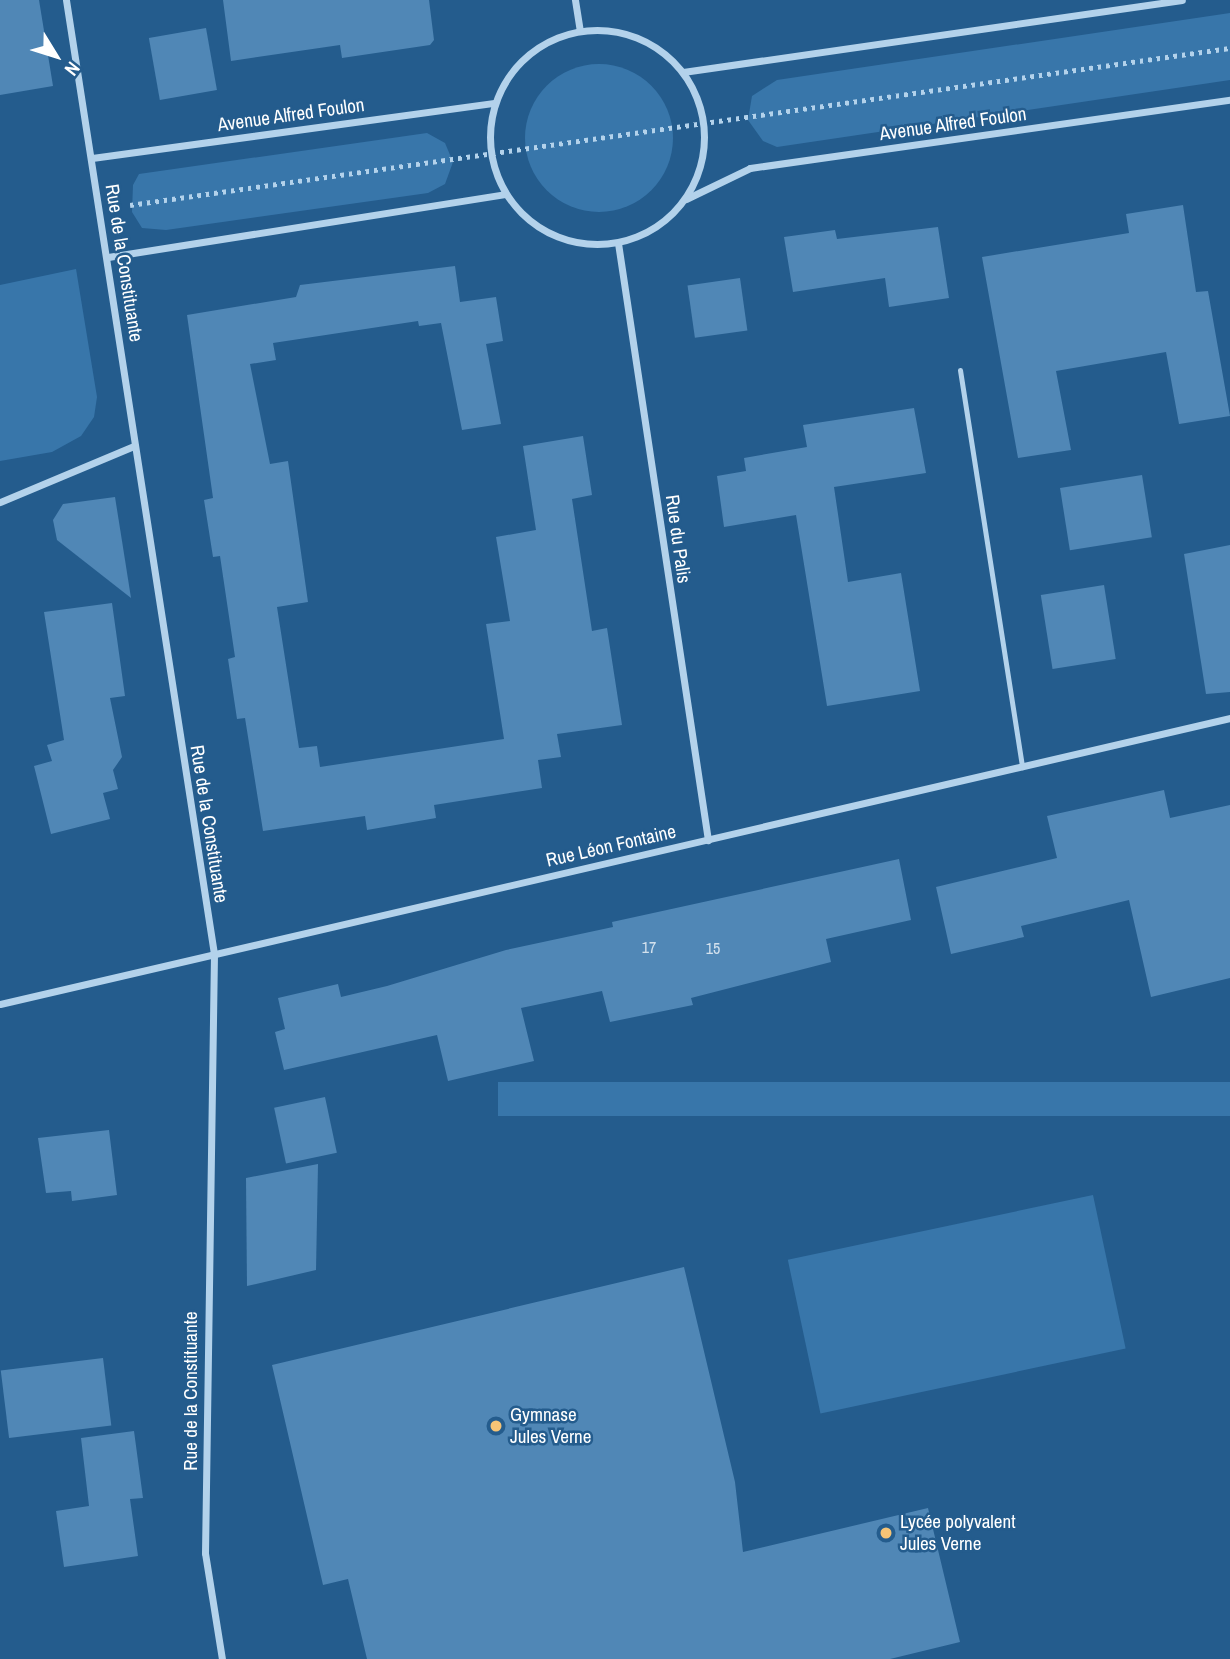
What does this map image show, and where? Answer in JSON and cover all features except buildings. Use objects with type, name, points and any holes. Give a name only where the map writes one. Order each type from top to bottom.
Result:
[{"type":"street","name":"Rue de la Constituante","points":[[66,0],[108,257],[134,446],[214,954],[205,1553],[222,1659]]},
{"type":"street","points":[[575,0],[580,30]]},
{"type":"street","points":[[683,72],[1182,0]]},
{"type":"street","name":"Avenue Alfred Foulon","points":[[686,199],[700,168],[705,126],[699,102],[683,72],[659,49],[629,34],[580,30],[533,51],[510,74],[495,103],[490,154],[505,194],[524,217],[552,236],[584,244],[618,243],[642,236],[686,199],[750,168],[1230,100]]},
{"type":"street","name":"Avenue Alfred Foulon","points":[[92,158],[495,103]]},
{"type":"street","points":[[108,257],[505,194]]},
{"type":"street","name":"Rue du Palis","points":[[618,243],[708,840]]},
{"type":"street","points":[[0,502],[134,446]]},
{"type":"street","name":"Rue Léon Fontaine","points":[[0,1004],[1230,718]]},
{"type":"lane","points":[[960,370],[1022,767]]},
{"type":"path","points":[[130,205],[705,126],[1230,48]]},
{"type":"shaded area","points":[[1230,13],[1230,80],[777,147],[763,141],[748,120],[752,96],[777,80]]},
{"type":"shaded area","points":[[599,64],[627,70],[651,86],[667,110],[673,138],[667,166],[651,190],[627,206],[599,212],[571,206],[547,190],[531,166],[525,138],[531,110],[547,86],[571,70]]},
{"type":"shaded area","points":[[427,133],[445,143],[453,162],[445,184],[428,193],[166,230],[142,228],[132,212],[133,185],[139,174]]},
{"type":"shaded area","points":[[76,269],[97,397],[94,417],[81,436],[52,452],[0,461],[0,285]]},
{"type":"shaded area","points":[[498,1082],[1230,1082],[1230,1116],[498,1116]]},
{"type":"shaded area","points":[[1093,1195],[1126,1349],[820,1413],[788,1260]]},
{"type":"place","name":"Gymnase Jules Verne","points":[[496,1426]]},
{"type":"place","name":"Lycée polyvalent Jules Verne","points":[[886,1533]]}]
